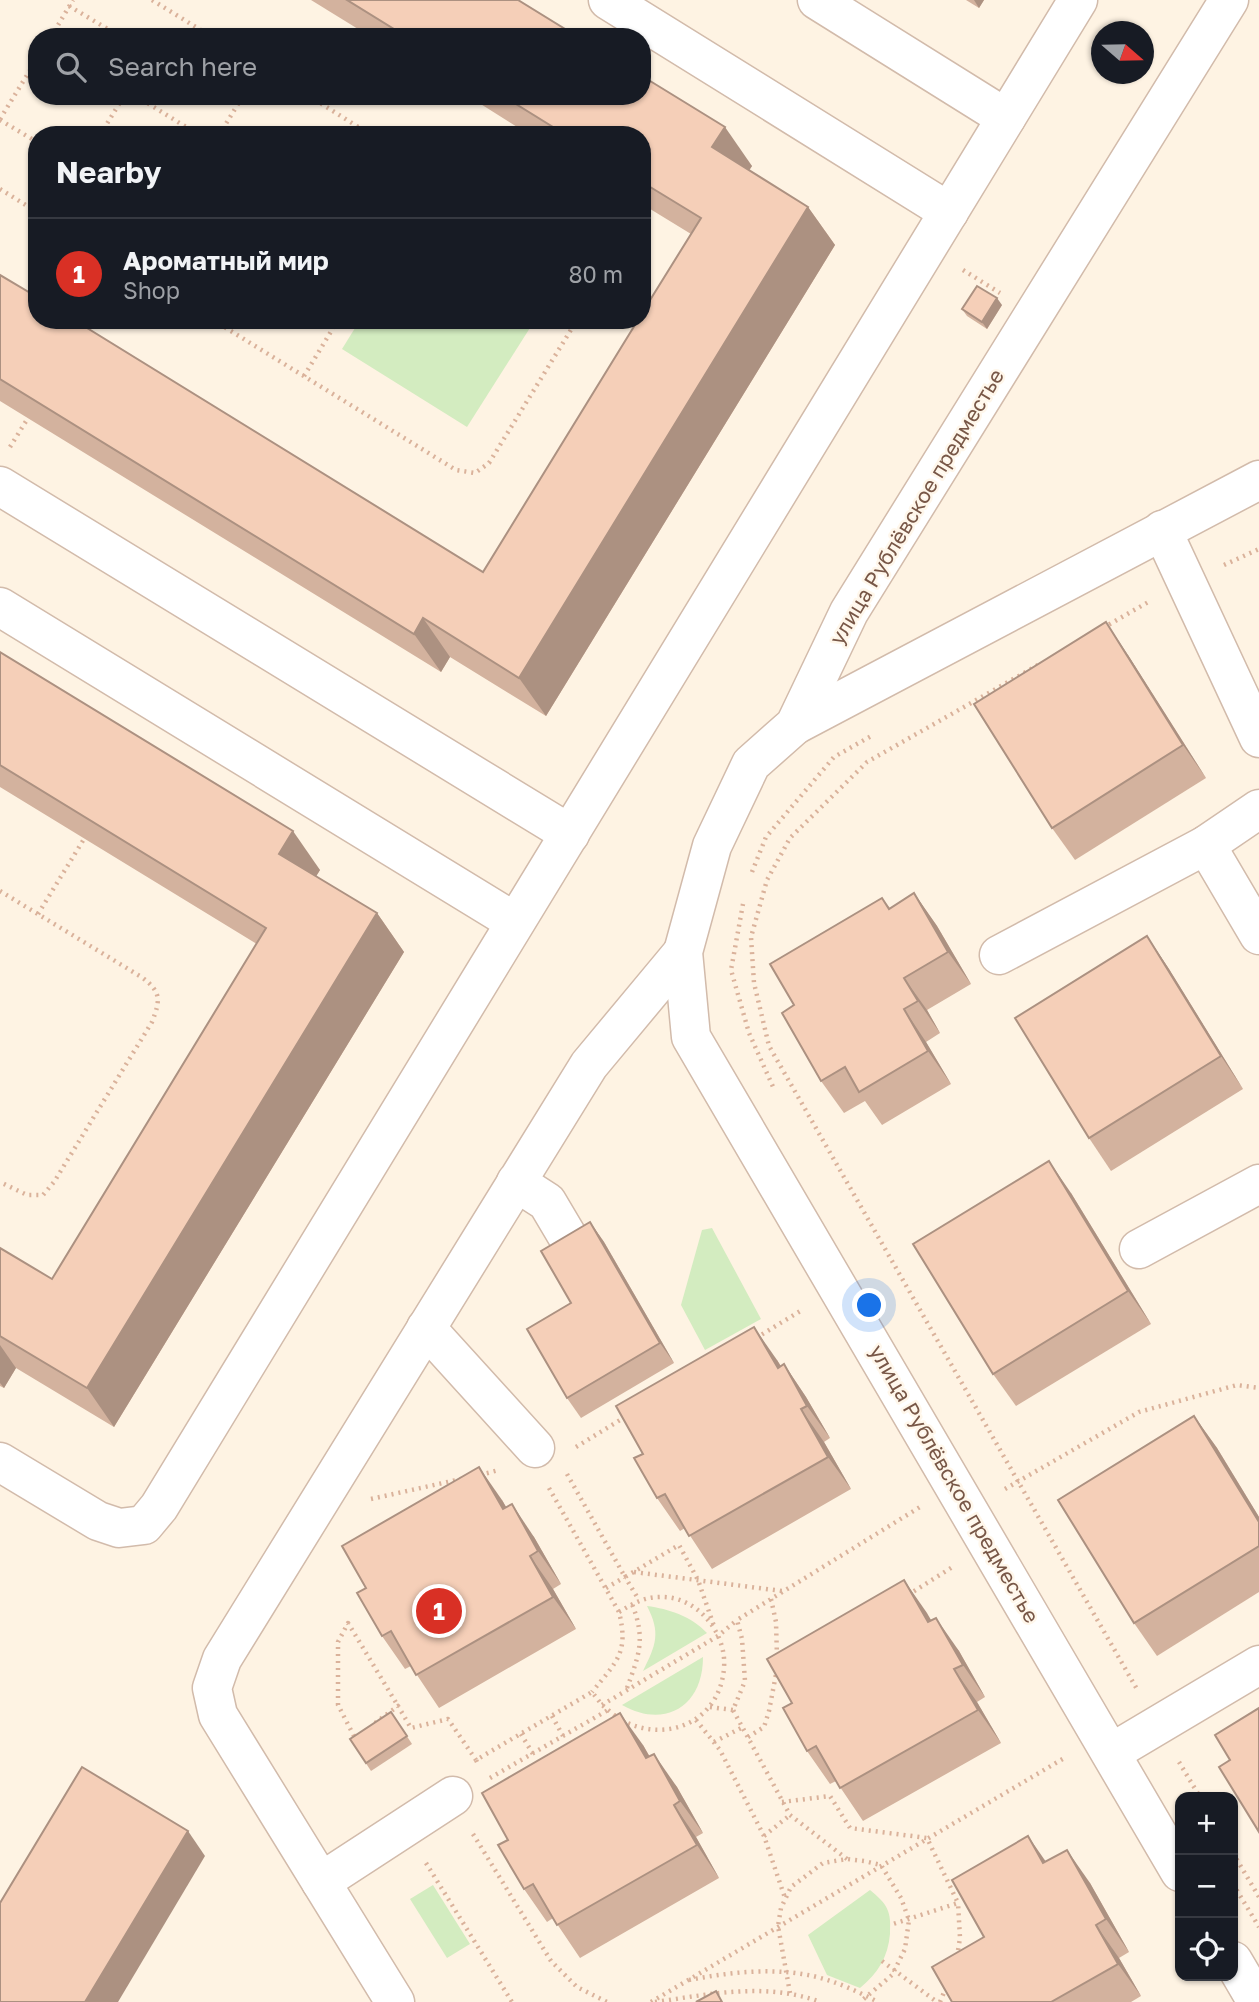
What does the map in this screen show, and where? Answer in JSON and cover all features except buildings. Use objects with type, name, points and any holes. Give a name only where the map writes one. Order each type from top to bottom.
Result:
[{"type":"street","points":[[608,0],[950,212]]},
{"type":"street","points":[[817,0],[1006,118]]},
{"type":"street","points":[[0,1462],[98,1521],[120,1528],[144,1525],[166,1496],[1078,0]]},
{"type":"street","name":"улица Рублёвское предместье","points":[[1175,1863],[691,1037],[683,952],[712,846],[751,764],[795,725],[849,612],[1230,0]]},
{"type":"street","points":[[4,469],[570,834]]},
{"type":"street","points":[[795,725],[1259,480]]},
{"type":"street","points":[[1162,530],[1259,738]]},
{"type":"street","points":[[0,607],[515,922]]},
{"type":"street","points":[[999,955],[1206,845],[1259,809]]},
{"type":"street","points":[[1206,845],[1259,935]]},
{"type":"street","points":[[395,2002],[218,1715],[212,1688],[222,1659],[589,1065],[683,952]]},
{"type":"street","points":[[516,1182],[547,1202],[579,1256]]},
{"type":"street","points":[[1139,1249],[1259,1184]]},
{"type":"street","points":[[426,1328],[544,1463]]},
{"type":"street","points":[[1111,1753],[1259,1665]]},
{"type":"street","points":[[321,1882],[462,1813]]},
{"type":"street","points":[[1238,1970],[1257,2002]]},
{"type":"path","points":[[56,28],[73,0]]},
{"type":"path","points":[[152,0],[197,28]]},
{"type":"path","points":[[69,6],[106,28]]},
{"type":"path","points":[[28,74],[0,119],[28,136]]},
{"type":"path","points":[[106,126],[118,105]]},
{"type":"path","points":[[151,105],[184,126]]},
{"type":"path","points":[[225,126],[237,105]]},
{"type":"path","points":[[323,105],[357,126]]},
{"type":"path","points":[[0,189],[28,206]]},
{"type":"path","points":[[927,247],[1033,314]]},
{"type":"path","points":[[228,329],[456,470],[475,472],[489,463],[571,329]]},
{"type":"path","points":[[304,376],[333,329]]},
{"type":"path","points":[[4,469],[28,418]]},
{"type":"path","points":[[1102,628],[1185,580],[1210,572],[1259,549]]},
{"type":"path","points":[[1043,662],[867,762],[790,838],[767,880],[751,937],[754,984],[769,1046],[1017,1483],[1197,1792]]},
{"type":"path","points":[[751,874],[766,837],[834,757],[882,730]]},
{"type":"path","points":[[38,914],[84,839]]},
{"type":"path","points":[[0,891],[143,978],[155,987],[159,1002],[152,1022],[54,1182],[43,1195],[27,1195],[0,1182]]},
{"type":"path","points":[[743,899],[732,970],[749,1033],[775,1093]]},
{"type":"path","points":[[747,1343],[807,1307]]},
{"type":"path","points":[[998,1478],[1005,1489],[1139,1412],[1237,1385],[1259,1388]]},
{"type":"path","points":[[359,1501],[544,1463],[629,1415]]},
{"type":"path","points":[[544,1463],[639,1600]]},
{"type":"path","points":[[476,1760],[592,1692],[615,1664],[623,1647],[624,1630],[619,1612],[544,1463]]},
{"type":"path","points":[[601,1705],[718,1636],[737,1620],[922,1506]]},
{"type":"path","points":[[592,1692],[601,1705],[619,1719],[637,1728],[661,1731],[683,1727],[696,1720],[710,1707],[719,1689],[724,1668],[718,1636],[698,1580],[679,1545],[606,1588]]},
{"type":"path","points":[[901,1600],[958,1564]]},
{"type":"path","points":[[632,1572],[783,1591]]},
{"type":"path","points":[[619,1612],[639,1600],[660,1596],[682,1600],[701,1612],[715,1629]]},
{"type":"path","points":[[748,1737],[764,1727],[776,1678],[778,1650],[771,1599]]},
{"type":"path","points":[[627,1689],[639,1654],[640,1628],[632,1604]]},
{"type":"path","points":[[733,1710],[745,1681],[742,1639],[737,1620]]},
{"type":"path","points":[[398,1706],[355,1738],[338,1705],[338,1642],[348,1623],[362,1647],[398,1706],[411,1728],[448,1719],[494,1788]]},
{"type":"path","points":[[776,1678],[788,1671]]},
{"type":"path","points":[[710,1707],[733,1710]]},
{"type":"path","points":[[489,1779],[608,1710]]},
{"type":"path","points":[[733,1710],[790,1815],[847,1859]]},
{"type":"path","points":[[552,1716],[563,1736]]},
{"type":"path","points":[[696,1720],[720,1750],[764,1836],[785,1899]]},
{"type":"path","points":[[714,1742],[743,1727]]},
{"type":"path","points":[[520,1734],[533,1754]]},
{"type":"path","points":[[653,2002],[1071,1754]]},
{"type":"path","points":[[782,1801],[830,1796],[850,1828],[927,1838]]},
{"type":"path","points":[[462,1813],[551,1961],[577,1987],[607,2002]]},
{"type":"path","points":[[764,1836],[790,1815]]},
{"type":"path","points":[[927,1838],[958,1903],[960,1938],[955,1967]]},
{"type":"path","points":[[416,1855],[426,1863],[512,2002]]},
{"type":"path","points":[[1234,1855],[1259,1896]]},
{"type":"path","points":[[790,1993],[778,1926],[781,1908],[791,1887],[823,1863],[847,1859],[864,1861],[881,1865],[901,1898],[909,1919],[905,1949],[892,1975],[860,2002]]},
{"type":"path","points":[[1238,1892],[1259,1928]]},
{"type":"path","points":[[890,1925],[958,1903]]},
{"type":"path","points":[[882,1961],[938,2002],[950,1979]]},
{"type":"path","points":[[686,1980],[726,1973],[804,1974],[843,1986],[878,2002]]},
{"type":"path","points":[[653,2002],[727,1992],[772,1990],[821,2002]]},
{"type":"green space","points":[[354,329],[529,329],[467,427],[342,349]]},
{"type":"green space","points":[[712,1228],[761,1319],[705,1350],[681,1305],[702,1230]]},
{"type":"green space","points":[[647,1606],[679,1614],[707,1633],[643,1671],[655,1639],[654,1624]]},
{"type":"green space","points":[[703,1657],[696,1689],[678,1709],[666,1714],[652,1715],[622,1705]]},
{"type":"green space","points":[[433,1885],[470,1944],[447,1958],[410,1899]]},
{"type":"green space","points":[[870,1890],[887,1908],[890,1934],[881,1964],[860,1988],[827,1975],[808,1935]]},
{"type":"place","name":"Ароматный мир","points":[[439,1611]]}]
